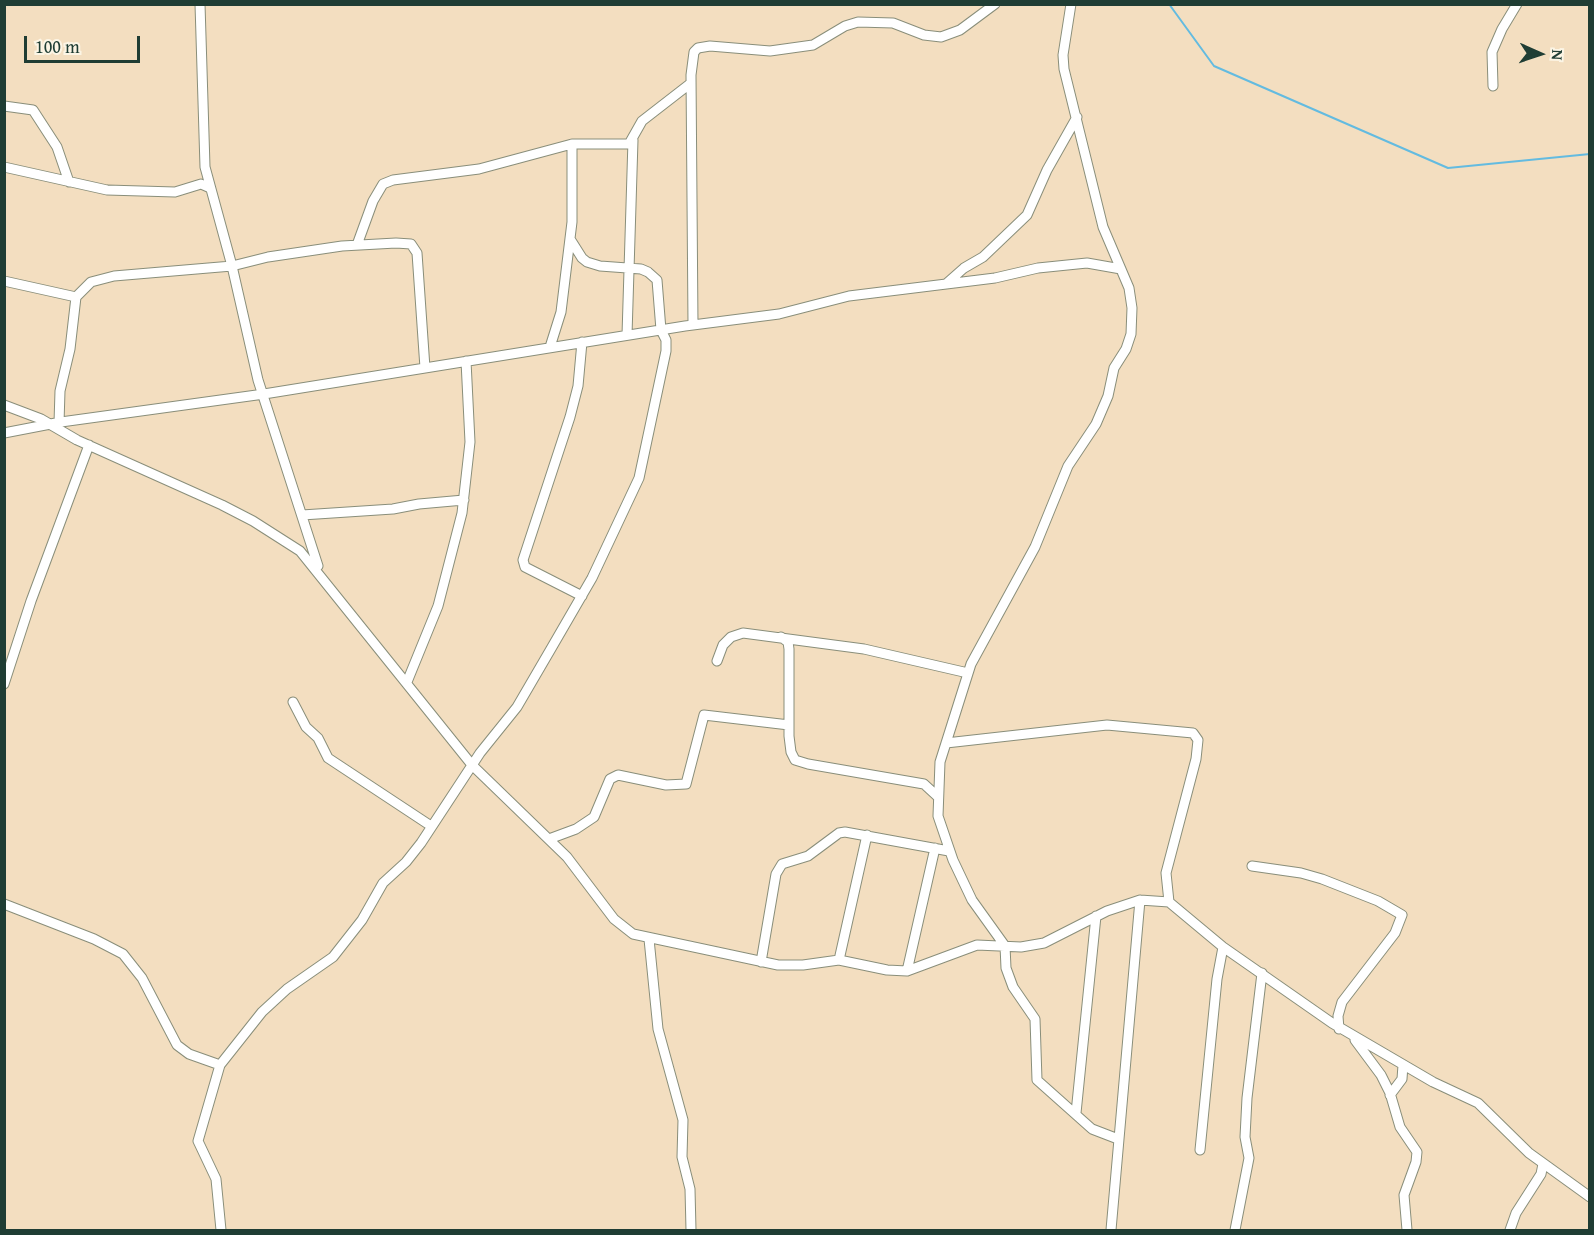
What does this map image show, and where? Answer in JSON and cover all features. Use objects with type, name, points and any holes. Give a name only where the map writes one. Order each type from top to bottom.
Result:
[{"type":"street","points":[[200,4],[204,167],[232,266],[258,380],[321,574]]},
{"type":"street","points":[[693,325],[692,62],[694,52],[698,48],[710,46],[770,51],[813,45],[845,26],[858,22],[892,23],[924,35],[941,37],[960,30],[995,4]]},
{"type":"street","points":[[1071,4],[1063,60],[1091,187],[1109,245],[1130,295],[1131,333],[1114,368],[1108,396],[1092,433],[1068,466],[1035,547],[977,651],[938,771],[937,796],[938,816],[949,851],[972,900],[1005,946],[1009,977],[1036,1024],[1037,1080],[1092,1129],[1118,1139]]},
{"type":"street","points":[[1493,86],[1492,52],[1517,4]]},
{"type":"street","points":[[627,335],[633,140],[637,128],[648,116],[692,83]]},
{"type":"street","points":[[4,106],[17,105],[33,110],[57,147],[69,182]]},
{"type":"street","points":[[948,283],[964,268],[982,257],[1027,215],[1051,162],[1077,117]]},
{"type":"street","points":[[357,245],[373,201],[383,184],[393,180],[479,169],[572,144],[625,145],[633,140]]},
{"type":"street","points":[[550,347],[561,312],[574,205],[572,144]]},
{"type":"street","points":[[4,167],[69,182],[123,191],[175,192],[201,184],[210,188]]},
{"type":"street","points":[[220,1230],[216,1179],[198,1141],[220,1065],[262,1012],[287,989],[333,957],[362,920],[382,883],[406,862],[472,765],[517,707],[582,596],[639,478],[665,357],[666,340],[661,330],[657,280],[648,272],[630,267],[600,266],[587,262],[570,239]]},
{"type":"street","points":[[56,424],[76,297],[91,282],[114,276],[232,266],[275,255],[357,245],[407,243],[416,249],[424,368]]},
{"type":"street","points":[[4,433],[264,394],[627,335],[779,314],[849,296],[1059,266],[1098,264],[1121,269]]},
{"type":"street","points":[[4,281],[76,297]]},
{"type":"street","points":[[582,342],[578,386],[570,417],[523,560],[523,565],[531,571],[582,596]]},
{"type":"street","points":[[406,682],[438,606],[464,500],[470,442],[466,361]]},
{"type":"street","points":[[4,405],[56,424],[89,445],[253,520],[300,551],[321,574],[472,765],[549,839],[585,879],[614,919],[633,934],[761,962],[804,965],[839,960],[887,970],[908,971],[977,945],[1021,948],[1044,943],[1096,916],[1140,900],[1169,902],[1223,947],[1353,1038],[1478,1103],[1496,1119],[1516,1143],[1590,1197]]},
{"type":"street","points":[[4,684],[31,601],[89,445]]},
{"type":"street","points":[[302,515],[393,509],[418,504],[464,500]]},
{"type":"street","points":[[717,661],[723,645],[735,634],[781,637],[875,651],[968,673]]},
{"type":"street","points":[[781,637],[788,642],[789,649],[790,752],[800,762],[924,783],[937,796]]},
{"type":"street","points":[[293,702],[306,727],[318,738],[328,758],[431,826]]},
{"type":"street","points":[[549,839],[576,829],[594,817],[610,779],[618,775],[666,785],[686,784],[705,714],[789,725]]},
{"type":"street","points":[[946,743],[1107,725],[1194,733],[1198,740],[1196,759],[1166,873],[1169,902]]},
{"type":"street","points":[[761,962],[776,874],[780,866],[808,855],[839,833],[867,835],[949,851]]},
{"type":"street","points":[[839,960],[867,835]]},
{"type":"street","points":[[908,971],[935,848]]},
{"type":"street","points":[[1252,866],[1300,873],[1322,879],[1378,901],[1402,915],[1395,933],[1342,1002],[1338,1016],[1340,1029]]},
{"type":"street","points":[[1112,1230],[1140,900]]},
{"type":"street","points":[[4,904],[94,939],[123,954],[142,978],[177,1045],[189,1054],[220,1065]]},
{"type":"street","points":[[1076,1113],[1096,916]]},
{"type":"street","points":[[649,939],[658,1029],[683,1120],[682,1157],[690,1189],[691,1230]]},
{"type":"street","points":[[1200,1150],[1217,979],[1223,947]]},
{"type":"street","points":[[1235,1230],[1249,1158],[1245,1137],[1247,1098],[1262,973]]},
{"type":"street","points":[[1353,1038],[1376,1067],[1390,1095],[1400,1127],[1418,1155],[1405,1188],[1407,1230]]},
{"type":"street","points":[[1390,1095],[1402,1078],[1403,1065]]},
{"type":"street","points":[[1510,1230],[1516,1214],[1542,1174],[1543,1164]]},
{"type":"waterway","points":[[1169,4],[1214,66],[1448,168],[1590,154]]}]
